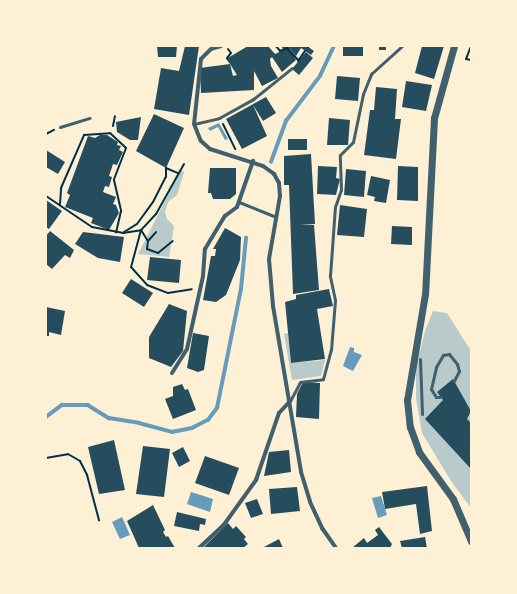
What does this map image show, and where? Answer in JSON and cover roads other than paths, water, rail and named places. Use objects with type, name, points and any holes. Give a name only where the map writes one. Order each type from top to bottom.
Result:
[{"type":"street","points":[[221,46],[211,49],[201,59],[194,124],[198,137],[210,149],[263,166],[274,174],[279,183],[280,196],[271,241],[270,270],[273,306],[301,472],[310,502],[322,528],[336,548]]},
{"type":"street","points":[[454,46],[434,118],[425,294],[407,400],[410,427],[419,452],[453,499],[471,541]]},
{"type":"street","points":[[172,373],[187,349],[201,287],[205,249],[225,216],[237,207],[253,162]]},
{"type":"street","points":[[199,548],[223,526],[256,480],[280,413],[290,401]]},
{"type":"lane","points":[[290,401],[300,382],[323,379],[331,350],[335,300],[330,276],[331,249],[335,208],[342,190],[340,155],[353,142],[363,94],[371,74],[402,46]]},
{"type":"lane","points":[[194,124],[219,118],[252,100],[292,68]]},
{"type":"lane","points":[[60,127],[90,118]]},
{"type":"lane","points":[[239,202],[276,217]]},
{"type":"lane","points":[[440,397],[436,397],[431,389],[436,367],[443,355],[449,354],[457,364],[458,371],[454,381]]},
{"type":"lane","points":[[420,359],[422,414]]},
{"type":"water","points":[[219,123],[228,139],[225,140],[218,127],[210,131],[208,128]]},
{"type":"water","points":[[350,347],[354,348],[354,352],[362,355],[353,371],[343,366]]},
{"type":"water","points":[[191,492],[213,499],[210,512],[187,504]]},
{"type":"water","points":[[381,496],[387,515],[378,518],[372,498]]},
{"type":"water","points":[[122,517],[130,535],[120,539],[112,522]]},
{"type":"waterway","points":[[271,162],[286,121],[320,76],[334,46]]},
{"type":"waterway","points":[[46,417],[62,405],[88,405],[109,418],[139,423],[172,432],[192,428],[208,420],[217,408],[241,289],[246,238]]}]
